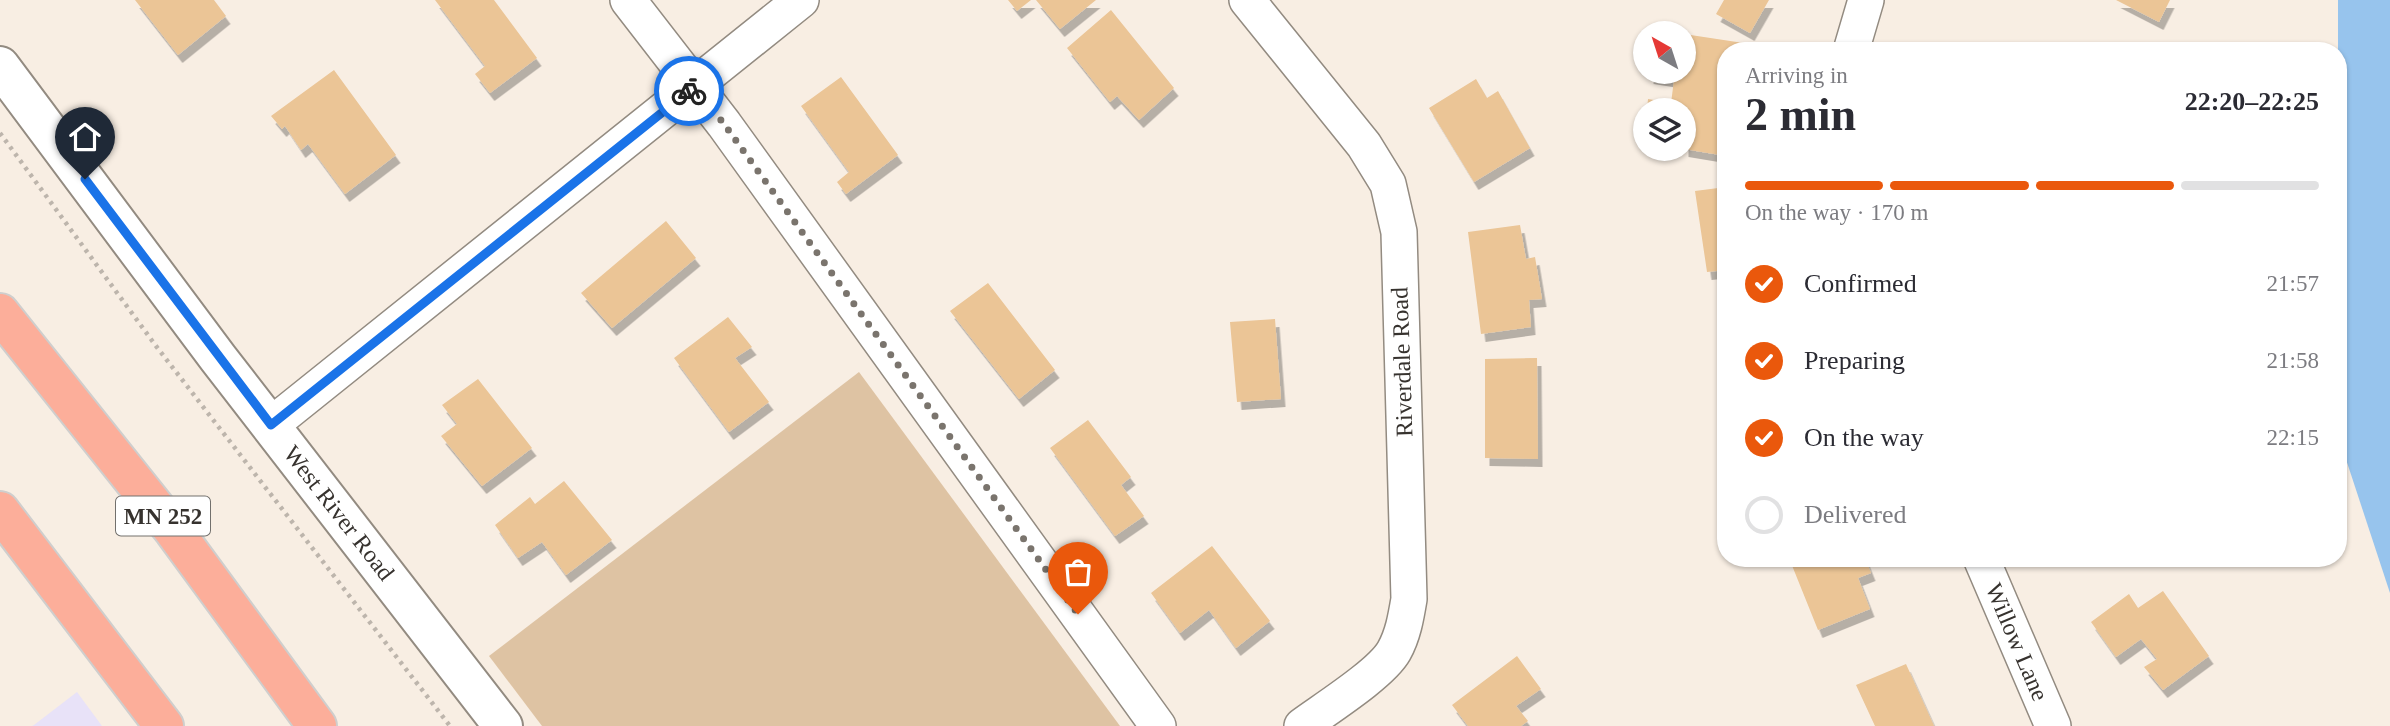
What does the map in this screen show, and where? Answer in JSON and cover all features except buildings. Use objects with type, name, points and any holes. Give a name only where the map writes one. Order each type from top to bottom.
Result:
[{"type":"highway","name":"MN 252","points":[[0,313],[182,542],[317,726]]},
{"type":"highway","points":[[0,511],[164,726]]},
{"type":"street","points":[[628,0],[724,124],[1158,726]]},
{"type":"street","points":[[271,425],[801,0]]},
{"type":"street","name":"Riverdale Road","points":[[1247,0],[1364,145],[1388,184],[1399,232],[1409,599],[1404,627],[1393,653],[1302,726]]},
{"type":"street","points":[[1854,42],[1866,0]]},
{"type":"street","name":"West River Road","points":[[0,66],[202,337],[503,726]]},
{"type":"street","name":"Willow Lane","points":[[1985,567],[2053,726]]},
{"type":"path","points":[[0,133],[156,346],[450,726]]},
{"type":"shaded area","points":[[859,372],[1120,726],[542,726],[489,656]]},
{"type":"shaded area","points":[[77,692],[102,726],[32,726],[34,725]]},
{"type":"water","points":[[2338,0],[2390,0],[2390,593],[2347,462],[2347,42],[2338,42]]},
{"type":"way so far","points":[[689,91],[694,86],[724,124],[1078,614]]},
{"type":"route","points":[[85,179],[271,425],[689,91]]}]
